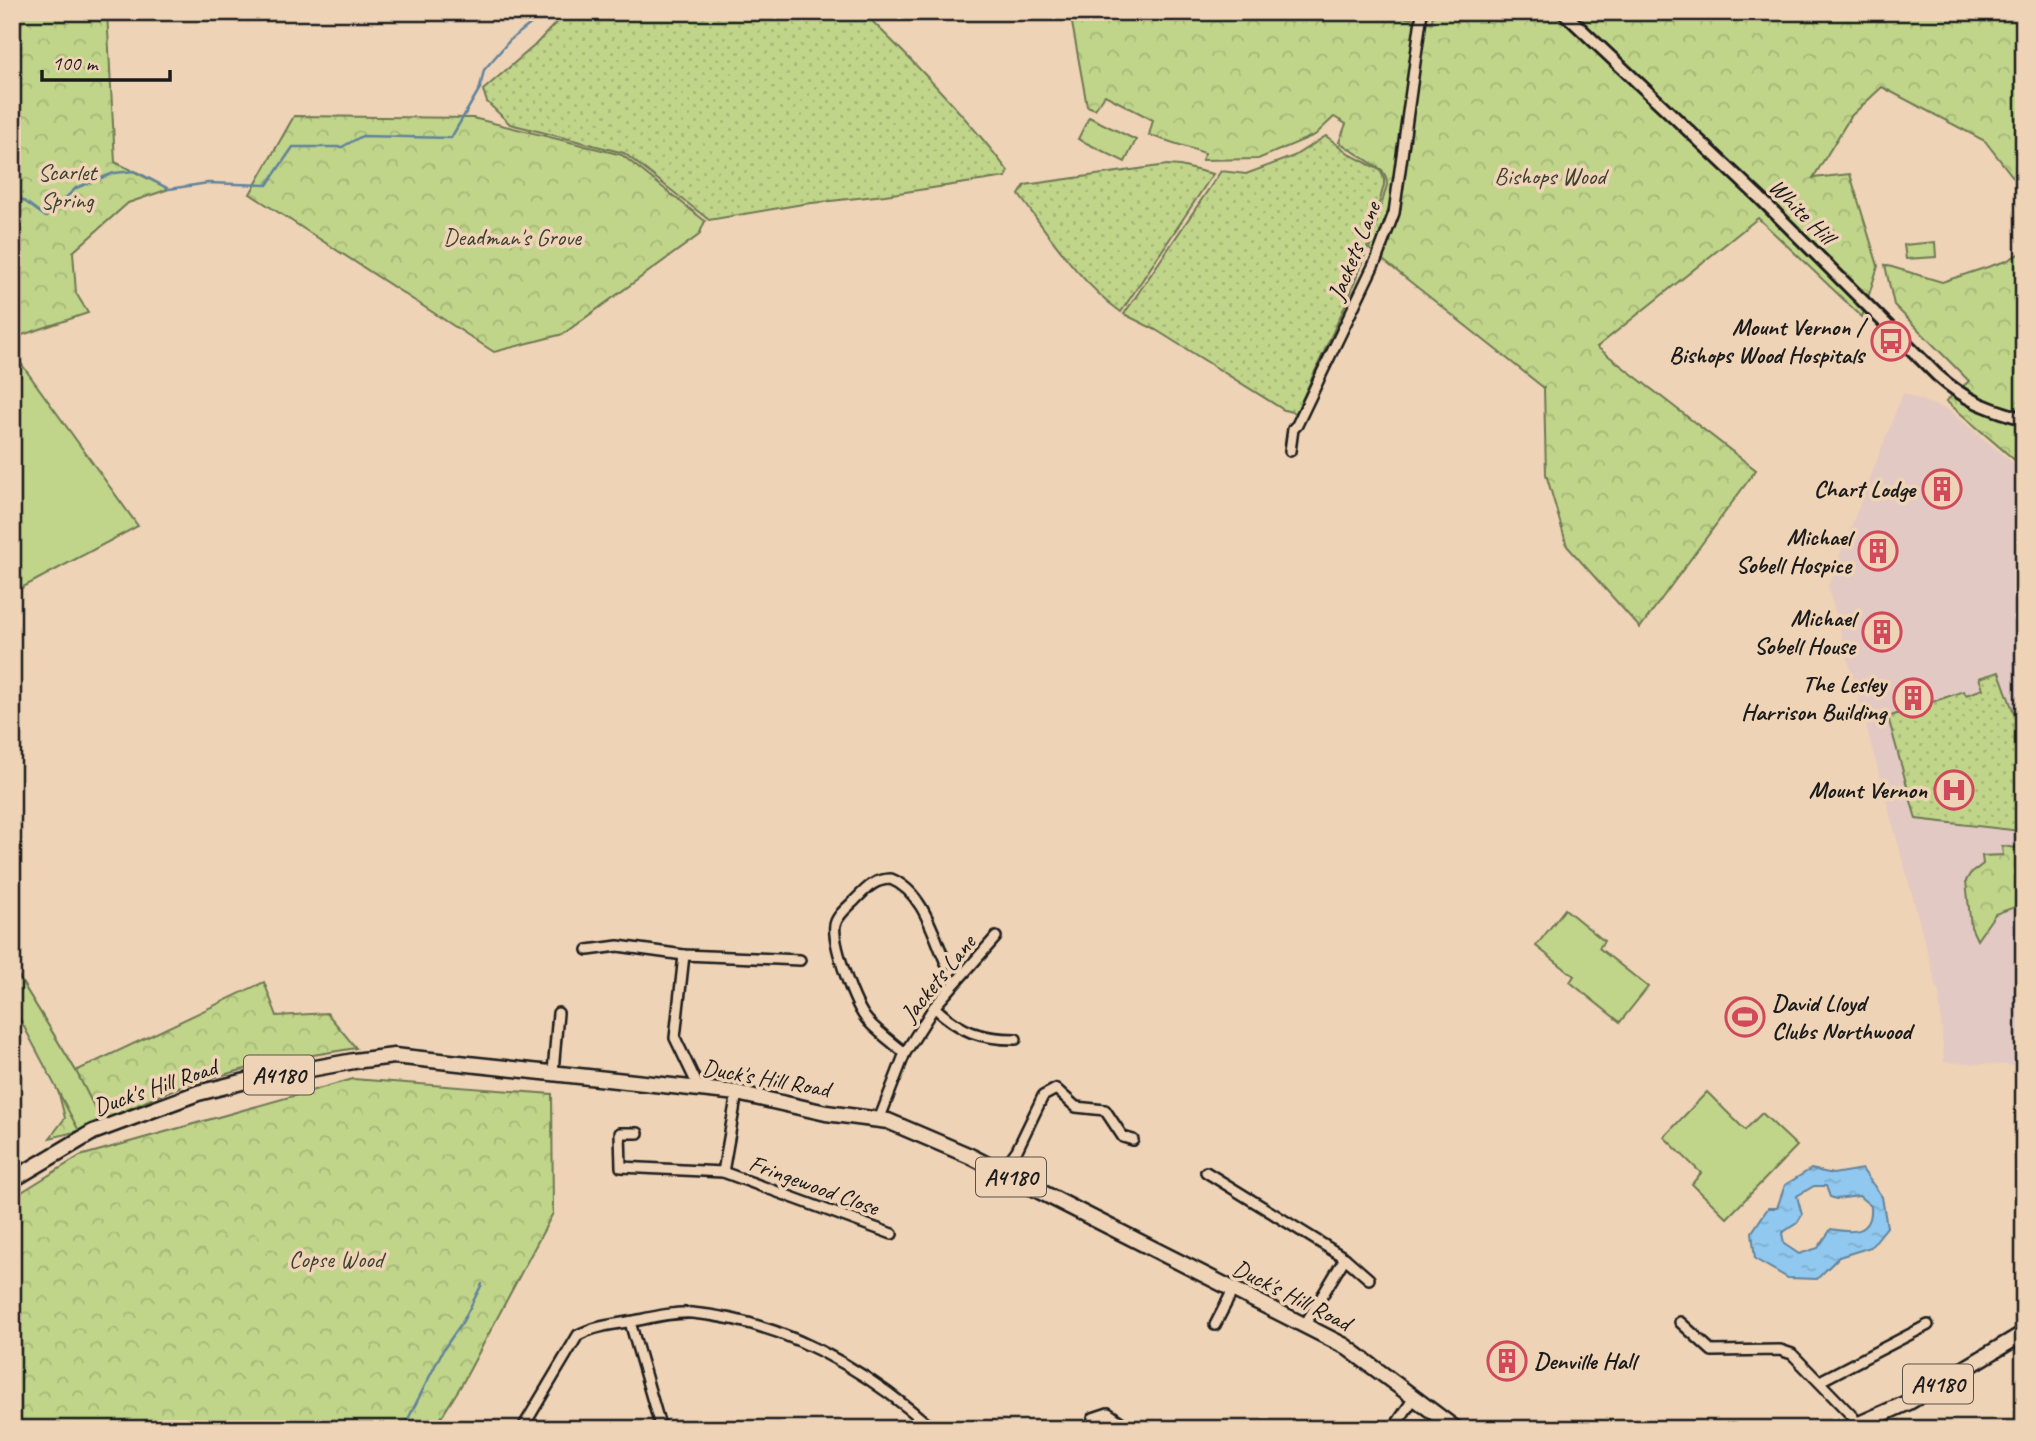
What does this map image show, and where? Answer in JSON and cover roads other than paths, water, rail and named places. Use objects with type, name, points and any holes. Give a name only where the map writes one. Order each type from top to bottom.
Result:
[{"type":"main road","name":"Duck's Hill Road","points":[[12,1180],[93,1132],[198,1093],[250,1080],[394,1056],[737,1093],[900,1126],[1001,1172],[1345,1346],[1456,1429]]},
{"type":"main road","name":"A4180","points":[[1854,1427],[1909,1402],[2024,1333]]},
{"type":"street","name":"Jackets Lane","points":[[1290,451],[1293,429],[1372,270],[1394,213],[1422,12]]},
{"type":"street","name":"White Hill","points":[[1563,12],[1760,198],[1958,394],[1988,409],[2024,419]]},
{"type":"street","points":[[905,1053],[867,1020],[854,998],[837,946],[837,920],[873,883],[891,879],[908,889],[918,903],[946,963]]},
{"type":"street","name":"Jackets Lane","points":[[879,1120],[905,1053],[934,1007],[996,937]]},
{"type":"street","points":[[588,950],[618,946],[684,955],[800,960]]},
{"type":"street","points":[[684,955],[675,1038],[699,1088]]},
{"type":"street","points":[[934,1007],[954,1025],[992,1039],[1016,1039]]},
{"type":"street","points":[[553,1072],[558,1013]]},
{"type":"street","points":[[1001,1172],[1017,1150],[1043,1096],[1056,1089],[1076,1107],[1105,1110],[1124,1136],[1133,1140]]},
{"type":"street","name":"Fringewood Close","points":[[723,1172],[737,1093]]},
{"type":"street","name":"Fringewood Close","points":[[638,1133],[620,1133],[621,1167],[723,1172],[892,1234]]},
{"type":"street","points":[[1206,1172],[1345,1258],[1369,1279]]},
{"type":"street","points":[[1304,1326],[1345,1258]]},
{"type":"street","points":[[1215,1325],[1233,1290]]},
{"type":"street","points":[[522,1429],[578,1335],[588,1330],[691,1313],[775,1329],[814,1347],[862,1373],[909,1407],[933,1429]]},
{"type":"street","points":[[630,1322],[662,1429]]},
{"type":"street","points":[[1680,1322],[1712,1352],[1786,1351],[1803,1363],[1853,1417],[1854,1427]]},
{"type":"street","points":[[1820,1381],[1928,1325]]},
{"type":"street","points":[[1393,1429],[1414,1398]]},
{"type":"street","points":[[1092,1429],[1093,1418],[1108,1413],[1131,1429]]},
{"type":"water","points":[[1811,1169],[1833,1174],[1862,1169],[1882,1197],[1887,1227],[1871,1247],[1839,1257],[1817,1279],[1788,1278],[1755,1259],[1752,1232],[1768,1208],[1777,1208],[1785,1185]],"holes":[[[1814,1186],[1826,1186],[1830,1197],[1836,1199],[1859,1196],[1871,1206],[1869,1222],[1860,1230],[1831,1229],[1818,1248],[1799,1254],[1784,1244],[1782,1233],[1797,1223],[1802,1215],[1797,1196]]]},
{"type":"waterway","points":[[12,192],[46,217],[76,188],[114,173],[135,171],[169,189],[208,183],[267,185],[293,147],[342,147],[362,136],[451,138],[480,88],[484,70],[510,40],[546,12]]},
{"type":"waterway","points":[[403,1429],[443,1350],[463,1321],[482,1284]]},
{"type":"place","name":"Mount Vernon / Bishops Wood Hospitals","points":[[1891,341]]},
{"type":"place","name":"Chart Lodge","points":[[1942,489]]},
{"type":"place","name":"Michael Sobell Hospice","points":[[1878,551]]},
{"type":"place","name":"Michael Sobell House","points":[[1882,632]]},
{"type":"place","name":"The Lesley Harrison Building","points":[[1913,698]]},
{"type":"place","name":"Mount Vernon","points":[[1954,790]]},
{"type":"place","name":"David Lloyd Clubs Northwood","points":[[1745,1017]]},
{"type":"place","name":"Denville Hall","points":[[1507,1361]]},
{"type":"park label","name":"Bishops Wood","points":[[1550,176]]},
{"type":"park label","name":"Scarlet Spring","points":[[67,186]]},
{"type":"park label","name":"Deadman's Grove","points":[[512,237]]},
{"type":"park label","name":"Copse Wood","points":[[336,1259]]}]
